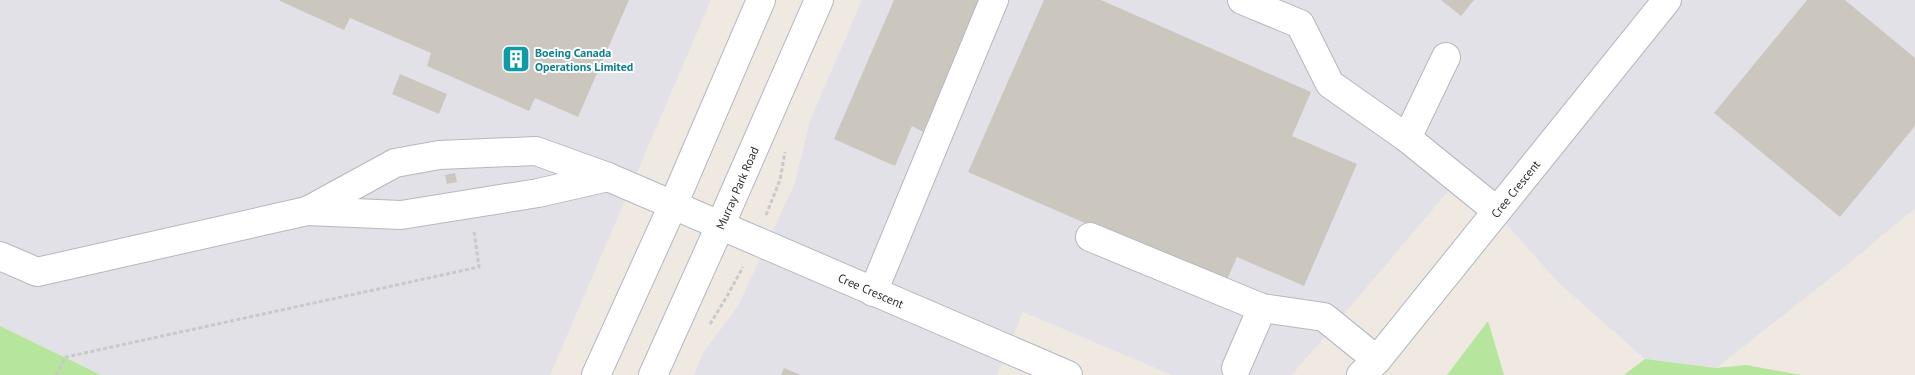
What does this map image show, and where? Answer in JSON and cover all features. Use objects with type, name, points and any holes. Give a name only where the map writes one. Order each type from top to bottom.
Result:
[{"type":"street","points":[[596,375],[673,205],[762,0]]},
{"type":"street","name":"Murray Park Road","points":[[653,375],[818,0]]},
{"type":"street","points":[[873,292],[994,0]]},
{"type":"street","points":[[1242,0],[1300,24],[1330,84],[1407,138],[1497,211]]},
{"type":"street","name":"Cree Crescent","points":[[1369,368],[1667,0]]},
{"type":"street","points":[[1407,138],[1446,57]]},
{"type":"street","name":"Cree Crescent","points":[[307,211],[395,163],[439,154],[536,150],[608,176],[1068,375]]},
{"type":"street","points":[[0,256],[37,272],[307,211],[401,215],[538,193],[608,176]]},
{"type":"street","points":[[1090,237],[1262,308],[1324,317],[1369,368]]},
{"type":"street","points":[[1236,368],[1262,308]]},
{"type":"path","points":[[56,375],[66,357],[479,267],[473,224]]},
{"type":"shaded area","points":[[0,0],[711,0],[550,375],[101,375],[0,326]]},
{"type":"shaded area","points":[[862,0],[1915,0],[1915,208],[1852,261],[1716,368],[1645,359],[1559,283],[1462,175],[1292,375],[1172,375],[1023,312],[997,375],[694,375],[703,353],[738,306],[795,183],[810,121]]},
{"type":"green space","points":[[1488,321],[1504,375],[1447,375]]},
{"type":"green space","points":[[0,326],[101,375],[0,375]]},
{"type":"green space","points":[[1645,359],[1716,368],[1746,365],[1801,375],[1624,375]]},
{"type":"building","name":"Boeing Canada Operations Limited","points":[[280,0],[629,0],[578,117],[535,98],[529,111],[427,66],[431,53],[350,18],[344,30]]},
{"type":"building","points":[[894,0],[980,0],[923,132],[912,126],[895,166],[834,139]]},
{"type":"building","points":[[1044,0],[1101,0],[1311,92],[1292,136],[1357,164],[1304,286],[1237,257],[1225,284],[968,172]]},
{"type":"building","points":[[1441,0],[1474,0],[1461,16]]},
{"type":"building","points":[[1807,0],[1845,0],[1915,58],[1915,126],[1840,217],[1714,113]]},
{"type":"building","points":[[400,74],[447,94],[439,114],[392,94]]},
{"type":"building","points":[[455,173],[457,182],[447,184],[445,175]]},
{"type":"building","points":[[784,368],[801,375],[781,375]]},
{"type":"place","name":"Boeing Canada Operations Limited","points":[[516,59]]}]
